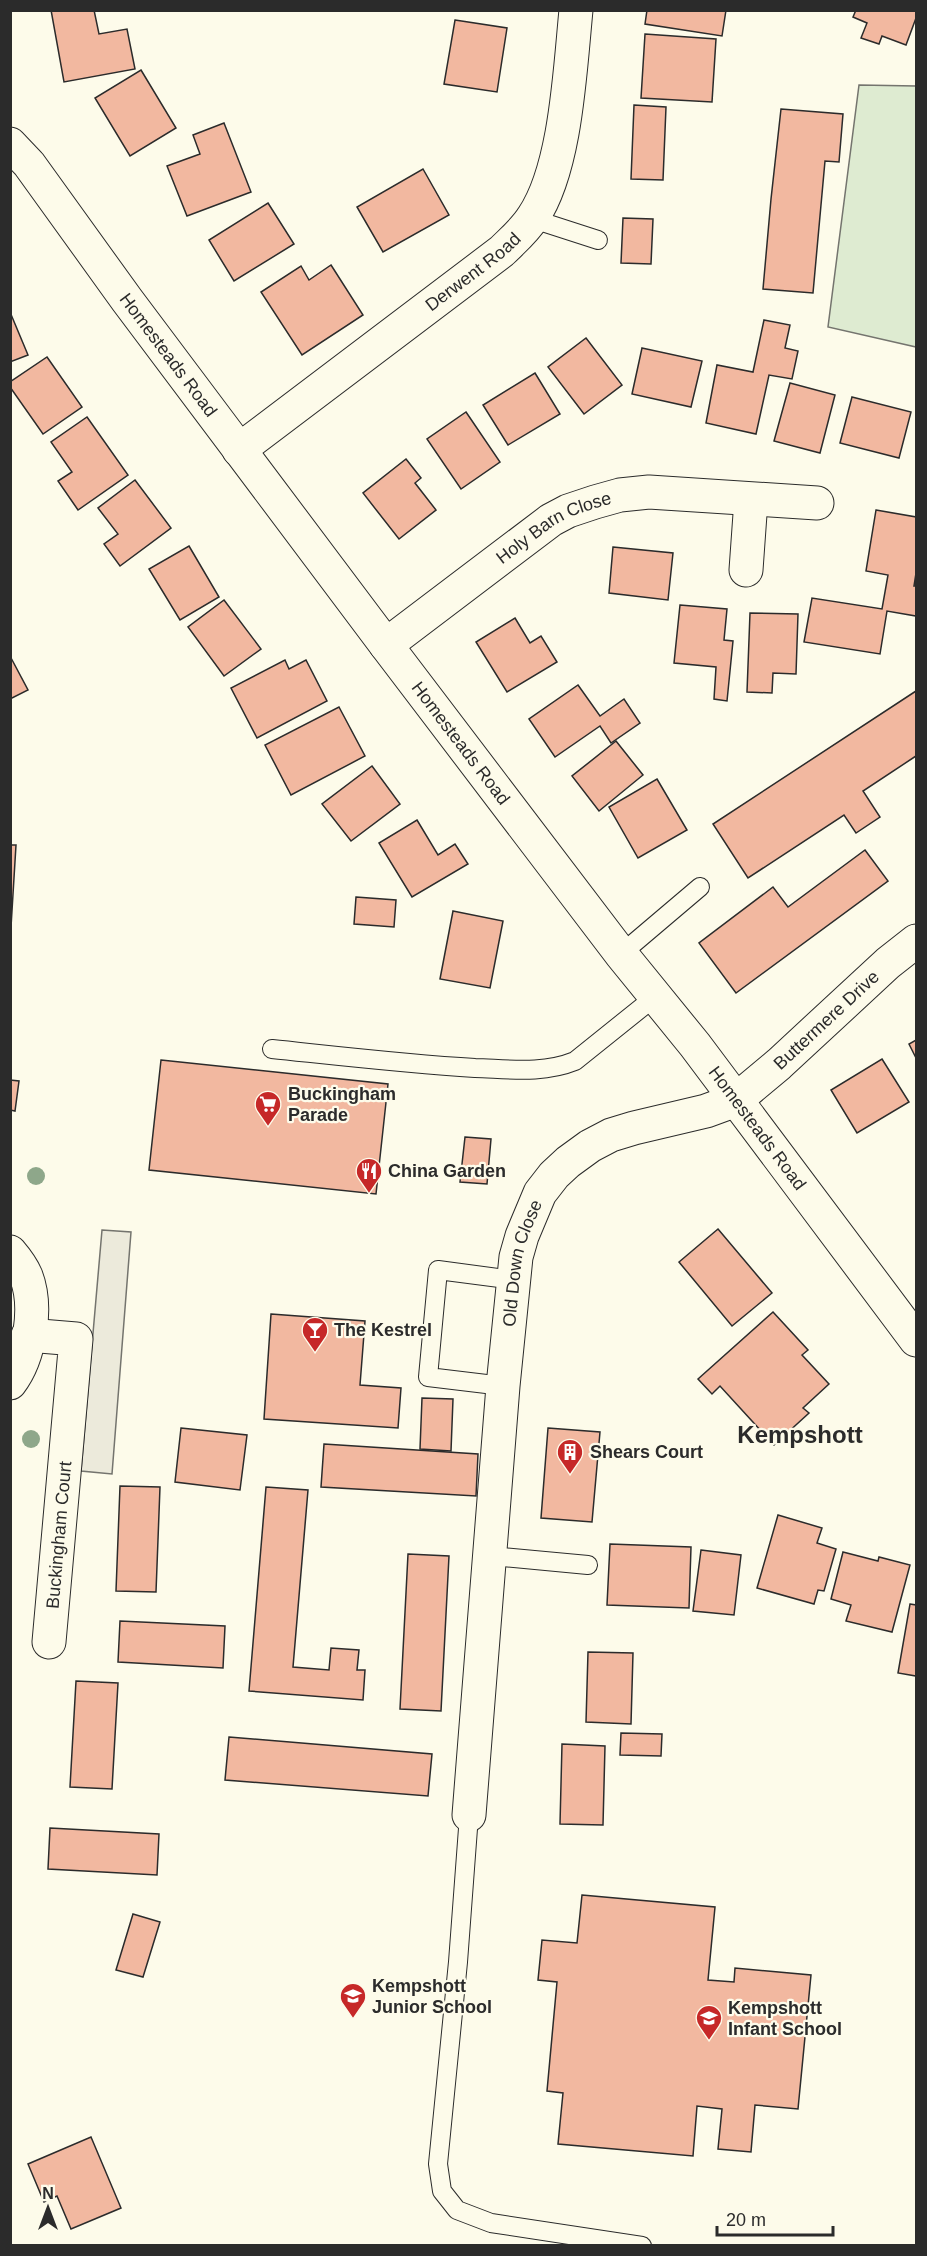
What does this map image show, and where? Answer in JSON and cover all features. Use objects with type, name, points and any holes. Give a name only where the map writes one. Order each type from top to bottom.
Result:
[{"type":"street","name":"Derwent Road","points":[[239,450],[502,251],[533,219],[550,184],[559,146],[576,10]]},
{"type":"street","name":"Homesteads Road","points":[[10,144],[29,164],[134,309],[386,645],[621,954],[656,996],[916,1340]]},
{"type":"street","name":"Holy Barn Close","points":[[386,645],[530,534],[568,511],[620,495],[649,492],[817,503]]},
{"type":"street","points":[[746,570],[751,500]]},
{"type":"street","name":"Buttermere Drive","points":[[736,1101],[916,940]]},
{"type":"street","name":"Old Down Close","points":[[490,1556],[516,1257],[540,1192],[568,1162],[610,1135],[706,1112],[736,1101]]},
{"type":"street","points":[[10,1252],[26,1275],[29,1287],[30,1318],[22,1364],[10,1383]]},
{"type":"street","name":"Buckingham Court","points":[[28,1335],[76,1339],[49,1642]]},
{"type":"street","points":[[469,1815],[490,1556]]},
{"type":"lane","points":[[533,219],[598,240]]},
{"type":"lane","points":[[621,954],[700,887]]},
{"type":"lane","points":[[272,1049],[438,1066],[542,1070],[560,1067],[575,1061],[656,996]]},
{"type":"lane","points":[[504,1386],[428,1377],[438,1270],[514,1280]]},
{"type":"lane","points":[[490,1556],[588,1565]]},
{"type":"lane","points":[[469,1815],[458,1962],[438,2164],[442,2191],[457,2210],[490,2223],[642,2246]]},
{"type":"green space","points":[[859,85],[916,86],[916,347],[828,327]]},
{"type":"shaded area","points":[[102,1230],[131,1232],[112,1474],[81,1471]]},
{"type":"building","points":[[51,10],[94,10],[99,34],[127,29],[135,69],[64,82]]},
{"type":"building","points":[[647,10],[726,10],[722,36],[645,24]]},
{"type":"building","points":[[856,10],[916,10],[916,18],[906,45],[882,36],[879,44],[861,38],[867,23],[853,17]]},
{"type":"building","points":[[455,20],[507,28],[497,92],[444,84]]},
{"type":"building","points":[[645,34],[716,39],[712,102],[641,98]]},
{"type":"building","points":[[141,70],[176,128],[130,156],[95,98]]},
{"type":"building","points":[[634,105],[666,107],[663,180],[631,179]]},
{"type":"building","points":[[781,109],[843,114],[839,162],[825,161],[813,293],[763,289]]},
{"type":"building","points":[[224,123],[251,192],[187,216],[167,166],[200,154],[193,135]]},
{"type":"building","points":[[423,169],[449,215],[383,252],[357,207]]},
{"type":"building","points":[[268,203],[294,244],[234,281],[209,240]]},
{"type":"building","points":[[623,218],[653,219],[651,264],[621,263]]},
{"type":"building","points":[[331,265],[363,315],[302,355],[261,292],[301,266],[309,280]]},
{"type":"building","points":[[10,312],[28,355],[10,362]]},
{"type":"building","points":[[764,320],[790,325],[785,348],[798,351],[792,379],[769,375],[756,434],[706,423],[717,365],[753,372]]},
{"type":"building","points":[[586,338],[622,385],[584,414],[548,367]]},
{"type":"building","points":[[642,348],[702,361],[691,407],[632,394]]},
{"type":"building","points":[[47,357],[82,407],[43,434],[10,387],[10,382]]},
{"type":"building","points":[[535,373],[560,414],[508,445],[483,405]]},
{"type":"building","points":[[790,383],[835,395],[820,453],[774,441]]},
{"type":"building","points":[[852,397],[911,412],[899,458],[840,443]]},
{"type":"building","points":[[466,412],[500,462],[461,489],[427,439]]},
{"type":"building","points":[[87,417],[128,475],[78,510],[58,481],[72,472],[51,442]]},
{"type":"building","points":[[406,459],[421,478],[415,483],[436,510],[399,539],[363,493]]},
{"type":"building","points":[[135,480],[171,528],[120,566],[104,544],[118,534],[98,508]]},
{"type":"building","points":[[876,510],[916,517],[914,586],[916,586],[916,616],[887,611],[880,654],[804,642],[812,598],[882,609],[888,575],[866,571]]},
{"type":"building","points":[[189,546],[219,597],[180,620],[149,569]]},
{"type":"building","points":[[613,547],[673,553],[668,600],[609,593]]},
{"type":"building","points":[[224,600],[261,649],[224,676],[188,627]]},
{"type":"building","points":[[680,605],[727,609],[724,640],[733,641],[727,701],[714,699],[716,667],[674,663]]},
{"type":"building","points":[[750,613],[798,614],[796,674],[773,673],[772,693],[747,692]]},
{"type":"building","points":[[515,618],[530,643],[541,636],[557,662],[507,692],[476,642]]},
{"type":"building","points":[[10,656],[28,690],[10,699]]},
{"type":"building","points":[[285,660],[289,669],[306,660],[327,701],[257,738],[231,688]]},
{"type":"building","points":[[578,685],[600,716],[624,699],[640,723],[611,743],[600,726],[555,757],[529,719]]},
{"type":"building","points":[[916,691],[916,756],[863,791],[880,817],[856,833],[844,815],[748,878],[713,824]]},
{"type":"building","points":[[339,707],[365,756],[291,795],[265,745]]},
{"type":"building","points":[[616,741],[643,775],[599,811],[572,776]]},
{"type":"building","points":[[372,766],[400,804],[351,841],[322,804]]},
{"type":"building","points":[[657,779],[687,830],[638,858],[609,807]]},
{"type":"building","points":[[417,820],[438,855],[455,844],[468,864],[412,897],[379,843]]},
{"type":"building","points":[[10,845],[16,845],[11,927],[10,927]]},
{"type":"building","points":[[865,850],[888,881],[736,993],[699,943],[773,887],[788,907]]},
{"type":"building","points":[[356,897],[396,900],[394,927],[354,924]]},
{"type":"building","points":[[453,911],[503,921],[490,988],[440,979]]},
{"type":"building","points":[[916,1040],[916,1058],[909,1044]]},
{"type":"building","points":[[882,1059],[909,1102],[857,1133],[831,1090]]},
{"type":"building","name":"Buckingham Parade","points":[[161,1060],[388,1084],[376,1194],[149,1170]]},
{"type":"building","points":[[10,1080],[19,1081],[15,1111],[10,1110]]},
{"type":"building","points":[[465,1137],[491,1139],[487,1184],[460,1182]]},
{"type":"building","points":[[718,1229],[772,1293],[732,1326],[679,1262]]},
{"type":"building","points":[[773,1312],[808,1350],[802,1355],[829,1384],[803,1408],[809,1413],[774,1445],[720,1386],[712,1394],[698,1379]]},
{"type":"building","name":"The Kestrel","points":[[271,1314],[365,1321],[360,1385],[401,1388],[398,1428],[264,1419]]},
{"type":"building","points":[[422,1398],[453,1399],[451,1451],[420,1449]]},
{"type":"building","points":[[181,1428],[247,1435],[240,1490],[175,1482]]},
{"type":"building","name":"Shears Court","points":[[548,1428],[600,1432],[592,1522],[541,1518]]},
{"type":"building","points":[[324,1444],[478,1454],[476,1496],[321,1487]]},
{"type":"building","points":[[120,1486],[160,1487],[156,1592],[116,1591]]},
{"type":"building","points":[[266,1487],[308,1490],[293,1667],[329,1670],[331,1648],[359,1650],[357,1670],[365,1670],[363,1700],[249,1691]]},
{"type":"building","points":[[778,1515],[822,1528],[817,1543],[836,1549],[824,1591],[818,1590],[814,1604],[757,1588]]},
{"type":"building","points":[[610,1544],[691,1547],[689,1608],[607,1605]]},
{"type":"building","points":[[701,1550],[741,1555],[734,1615],[693,1611]]},
{"type":"building","points":[[843,1552],[878,1561],[879,1557],[910,1565],[892,1632],[846,1621],[851,1605],[831,1599]]},
{"type":"building","points":[[408,1554],[449,1556],[441,1711],[400,1709]]},
{"type":"building","points":[[910,1604],[916,1605],[916,1676],[898,1673]]},
{"type":"building","points":[[120,1621],[225,1626],[223,1668],[118,1662]]},
{"type":"building","points":[[588,1652],[633,1653],[631,1724],[586,1722]]},
{"type":"building","points":[[76,1681],[118,1683],[112,1789],[70,1787]]},
{"type":"building","points":[[621,1733],[662,1734],[661,1756],[620,1755]]},
{"type":"building","points":[[229,1737],[432,1754],[428,1796],[225,1780]]},
{"type":"building","points":[[562,1744],[605,1746],[603,1825],[560,1824]]},
{"type":"building","points":[[50,1828],[159,1834],[157,1875],[48,1869]]},
{"type":"building","points":[[582,1895],[715,1907],[708,1980],[734,1982],[735,1968],[811,1975],[798,2109],[755,2105],[751,2152],[718,2149],[722,2109],[697,2106],[693,2156],[558,2144],[563,2093],[547,2091],[557,1982],[538,1980],[542,1940],[577,1943]]},
{"type":"building","points":[[133,1914],[160,1922],[143,1977],[116,1970]]},
{"type":"building","points":[[91,2137],[121,2208],[71,2229],[57,2196],[44,2202],[28,2164]]},
{"type":"place","name":"Buckingham Parade","points":[[268,1127]]},
{"type":"place","name":"China Garden","points":[[369,1194]]},
{"type":"place","name":"The Kestrel","points":[[315,1353]]},
{"type":"place","name":"Shears Court","points":[[570,1475]]},
{"type":"place","name":"Kempshott Junior School","points":[[353,2019]]},
{"type":"place","name":"Kempshott Infant School","points":[[709,2041]]},
{"type":"district","name":"Kempshott","points":[[800,1434]]}]
